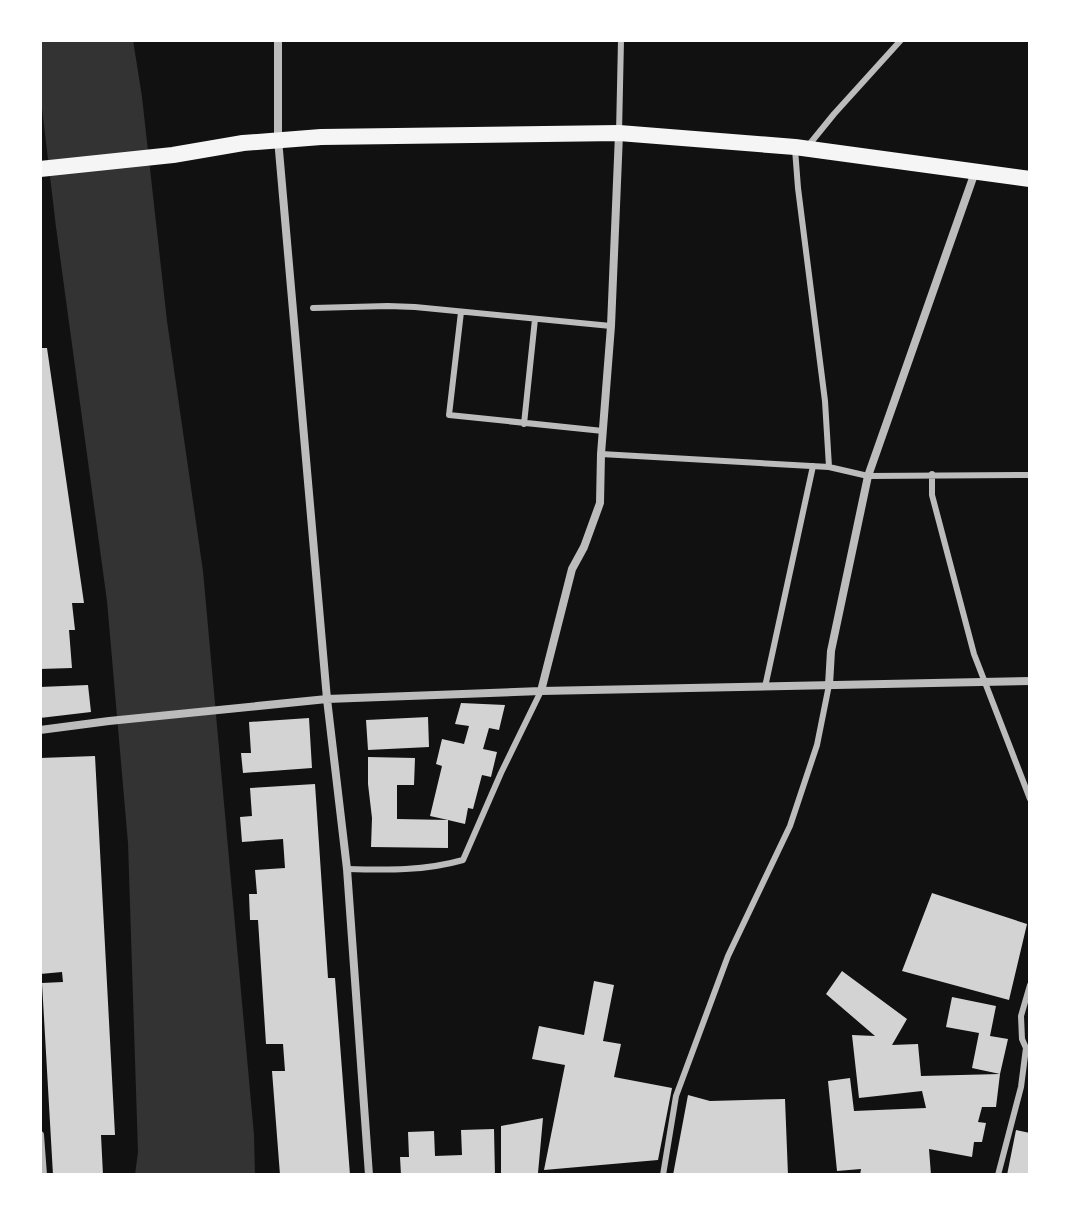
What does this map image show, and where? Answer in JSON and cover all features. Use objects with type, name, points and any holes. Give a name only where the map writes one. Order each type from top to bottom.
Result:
[{"type":"main road","points":[[40,169],[173,155],[278,139],[619,133],[800,148],[1030,179]]},
{"type":"street","points":[[278,40],[278,139],[327,699],[347,869],[369,1175]]},
{"type":"street","points":[[541,691],[572,569],[584,547],[600,503],[619,133]]},
{"type":"street","points":[[829,685],[831,651],[868,476],[975,171]]},
{"type":"street","points":[[40,730],[327,699],[541,691],[1030,681]]},
{"type":"street","points":[[40,1135],[43,1175]]},
{"type":"lane","points":[[619,133],[621,40]]},
{"type":"lane","points":[[829,467],[825,401],[798,188],[800,148],[901,40]]},
{"type":"lane","points":[[313,308],[388,306],[611,326]]},
{"type":"lane","points":[[461,312],[449,415],[603,431]]},
{"type":"lane","points":[[524,424],[535,319]]},
{"type":"lane","points":[[601,454],[829,467],[868,476],[1030,475]]},
{"type":"lane","points":[[765,687],[813,466]]},
{"type":"lane","points":[[932,474],[932,495],[974,654],[1030,799]]},
{"type":"lane","points":[[663,1175],[676,1096],[728,956],[790,826],[817,745],[829,685]]},
{"type":"lane","points":[[347,869],[393,870],[463,860],[541,691]]},
{"type":"lane","points":[[998,1175],[1021,1087],[1026,1048],[1022,1039],[1021,1016],[1030,985]]},
{"type":"shaded area","points":[[40,40],[133,40],[167,321],[203,571],[254,1135],[255,1175],[135,1175],[138,1152],[128,843],[107,601],[40,91]]},
{"type":"building","points":[[40,348],[47,348],[84,603],[72,603],[75,630],[69,630],[72,668],[40,669]]},
{"type":"building","points":[[88,685],[91,712],[40,718],[40,687]]},
{"type":"building","points":[[461,703],[505,705],[499,730],[489,728],[483,749],[497,752],[491,777],[482,775],[473,809],[468,808],[465,824],[430,816],[442,766],[436,764],[442,739],[464,744],[469,726],[455,724]]},
{"type":"building","points":[[428,717],[429,747],[368,750],[366,720]]},
{"type":"building","points":[[309,718],[312,768],[243,773],[241,753],[251,753],[249,722]]},
{"type":"building","points":[[95,756],[115,1135],[101,1135],[103,1175],[53,1175],[42,983],[63,982],[62,972],[40,974],[40,758]]},
{"type":"building","points":[[368,757],[415,758],[414,785],[397,785],[397,819],[448,820],[448,848],[371,847]]},
{"type":"building","points":[[315,784],[328,978],[335,978],[350,1175],[280,1175],[272,1071],[285,1071],[283,1044],[266,1044],[258,920],[250,920],[249,894],[257,894],[255,870],[285,868],[283,839],[242,842],[240,817],[252,816],[250,788]]},
{"type":"building","points":[[932,893],[1027,924],[1009,1000],[902,971]]},
{"type":"building","points":[[842,971],[907,1019],[892,1045],[918,1044],[921,1076],[1000,1074],[996,1107],[982,1107],[978,1122],[986,1123],[982,1142],[974,1142],[972,1157],[929,1149],[931,1175],[860,1175],[861,1169],[837,1171],[828,1081],[850,1078],[854,1111],[926,1108],[922,1091],[859,1098],[852,1035],[875,1036],[826,994]]},
{"type":"building","points":[[594,981],[614,985],[603,1041],[621,1044],[614,1077],[672,1088],[658,1160],[544,1170],[565,1065],[532,1059],[539,1026],[584,1035]]},
{"type":"building","points":[[952,997],[996,1006],[990,1036],[1008,1039],[1000,1074],[972,1068],[979,1033],[946,1027]]},
{"type":"building","points":[[688,1095],[710,1101],[785,1099],[788,1175],[673,1175]]},
{"type":"building","points":[[543,1118],[538,1173],[501,1174],[501,1126]]},
{"type":"building","points":[[494,1129],[495,1175],[401,1175],[400,1157],[409,1157],[408,1132],[434,1131],[435,1156],[462,1155],[461,1130]]},
{"type":"building","points":[[1016,1130],[1030,1133],[1030,1175],[1007,1175]]}]
